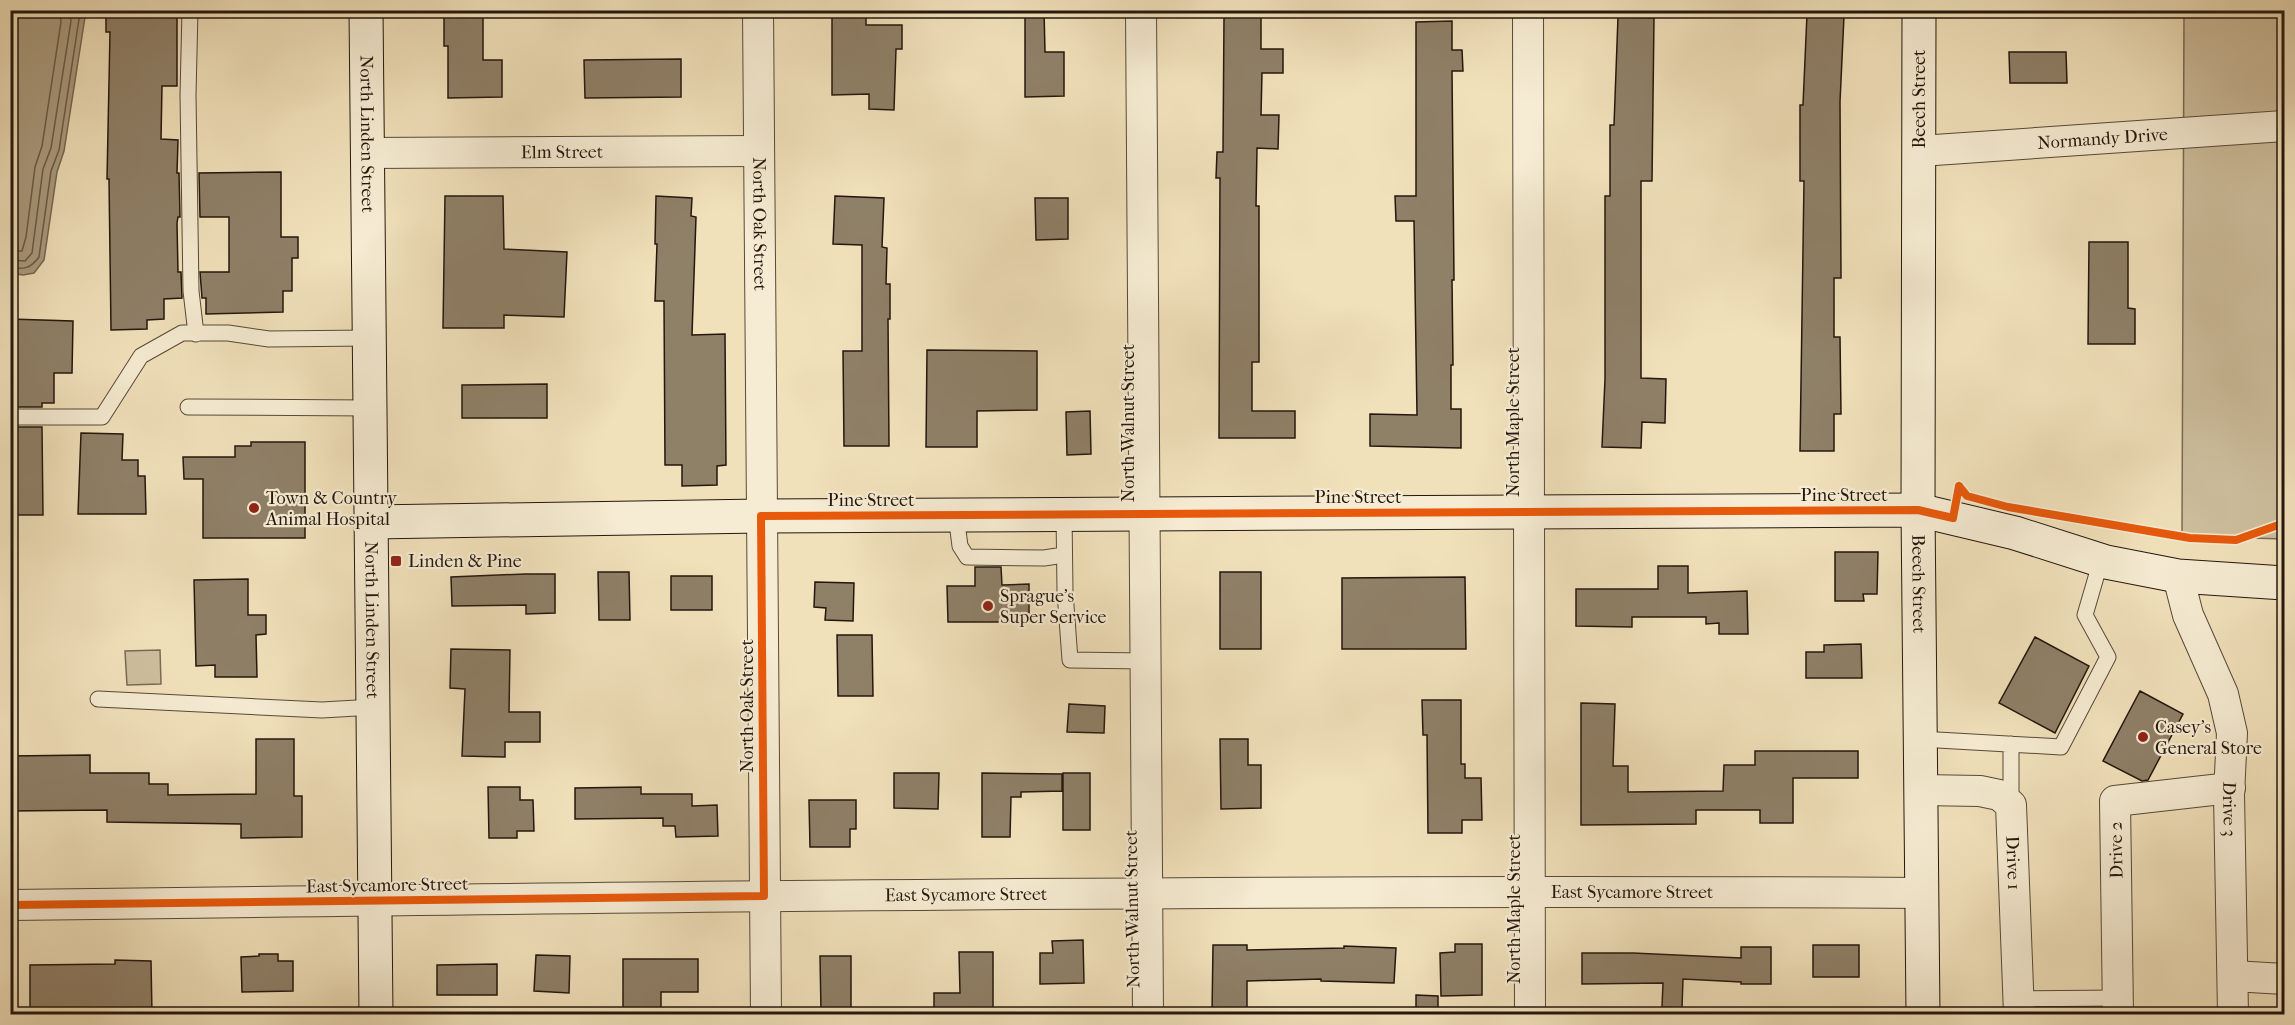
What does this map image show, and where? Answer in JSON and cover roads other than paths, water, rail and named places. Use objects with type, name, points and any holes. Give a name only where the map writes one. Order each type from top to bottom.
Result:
[{"type":"street","name":"North Linden Street","points":[[366,10],[376,1014]]},
{"type":"street","name":"North Oak Street","points":[[758,10],[766,1014]]},
{"type":"street","name":"North Walnut Street","points":[[1141,10],[1148,1014]]},
{"type":"street","name":"North Maple Street","points":[[1528,10],[1530,1014]]},
{"type":"street","name":"Beech Street","points":[[1919,10],[1918,510],[1923,1014]]},
{"type":"street","name":"Normandy Drive","points":[[1920,151],[2284,126]]},
{"type":"street","name":"Elm Street","points":[[366,153],[759,151]]},
{"type":"street","name":"Pine Street","points":[[372,522],[1064,513],[1918,510],[2015,533],[2101,560],[2178,576],[2284,583]]},
{"type":"street","name":"Drive 3","points":[[2178,576],[2188,615],[2223,694],[2232,733],[2230,788],[2233,1014]]},
{"type":"street","name":"Drive 2","points":[[2118,1006],[2115,801],[2230,788]]},
{"type":"street","points":[[1921,790],[1980,791],[1999,795],[2011,805]]},
{"type":"street","name":"Drive 1","points":[[2011,805],[2019,1007]]},
{"type":"street","name":"East Sycamore Street","points":[[10,905],[1147,893],[1922,893]]},
{"type":"street","points":[[2233,976],[2284,979]]},
{"type":"lane","points":[[190,10],[188,95],[191,291],[196,334]]},
{"type":"lane","points":[[10,417],[102,417],[141,356],[182,333],[228,333],[269,339],[369,338]]},
{"type":"lane","points":[[188,407],[370,408]]},
{"type":"lane","points":[[1064,513],[1070,660],[1144,662]]},
{"type":"lane","points":[[956,514],[960,546],[967,557],[1044,558],[1064,555]]},
{"type":"lane","points":[[1920,739],[2061,747],[2108,657],[2085,615],[2101,560]]},
{"type":"lane","points":[[98,699],[322,710],[374,707]]},
{"type":"lane","points":[[2011,744],[2011,805]]},
{"type":"lane","points":[[2019,1007],[2118,1006]]},
{"type":"water","points":[[10,11],[81,11],[85,17],[64,151],[57,172],[44,260],[34,273],[23,275],[10,273]]},
{"type":"place","name":"Town & Country Animal Hospital","points":[[254,508]]},
{"type":"place","name":"Linden & Pine","points":[[396,561]]},
{"type":"place","name":"Sprague's Super Service","points":[[988,606]]},
{"type":"place","name":"Casey's General Store","points":[[2143,737]]}]
